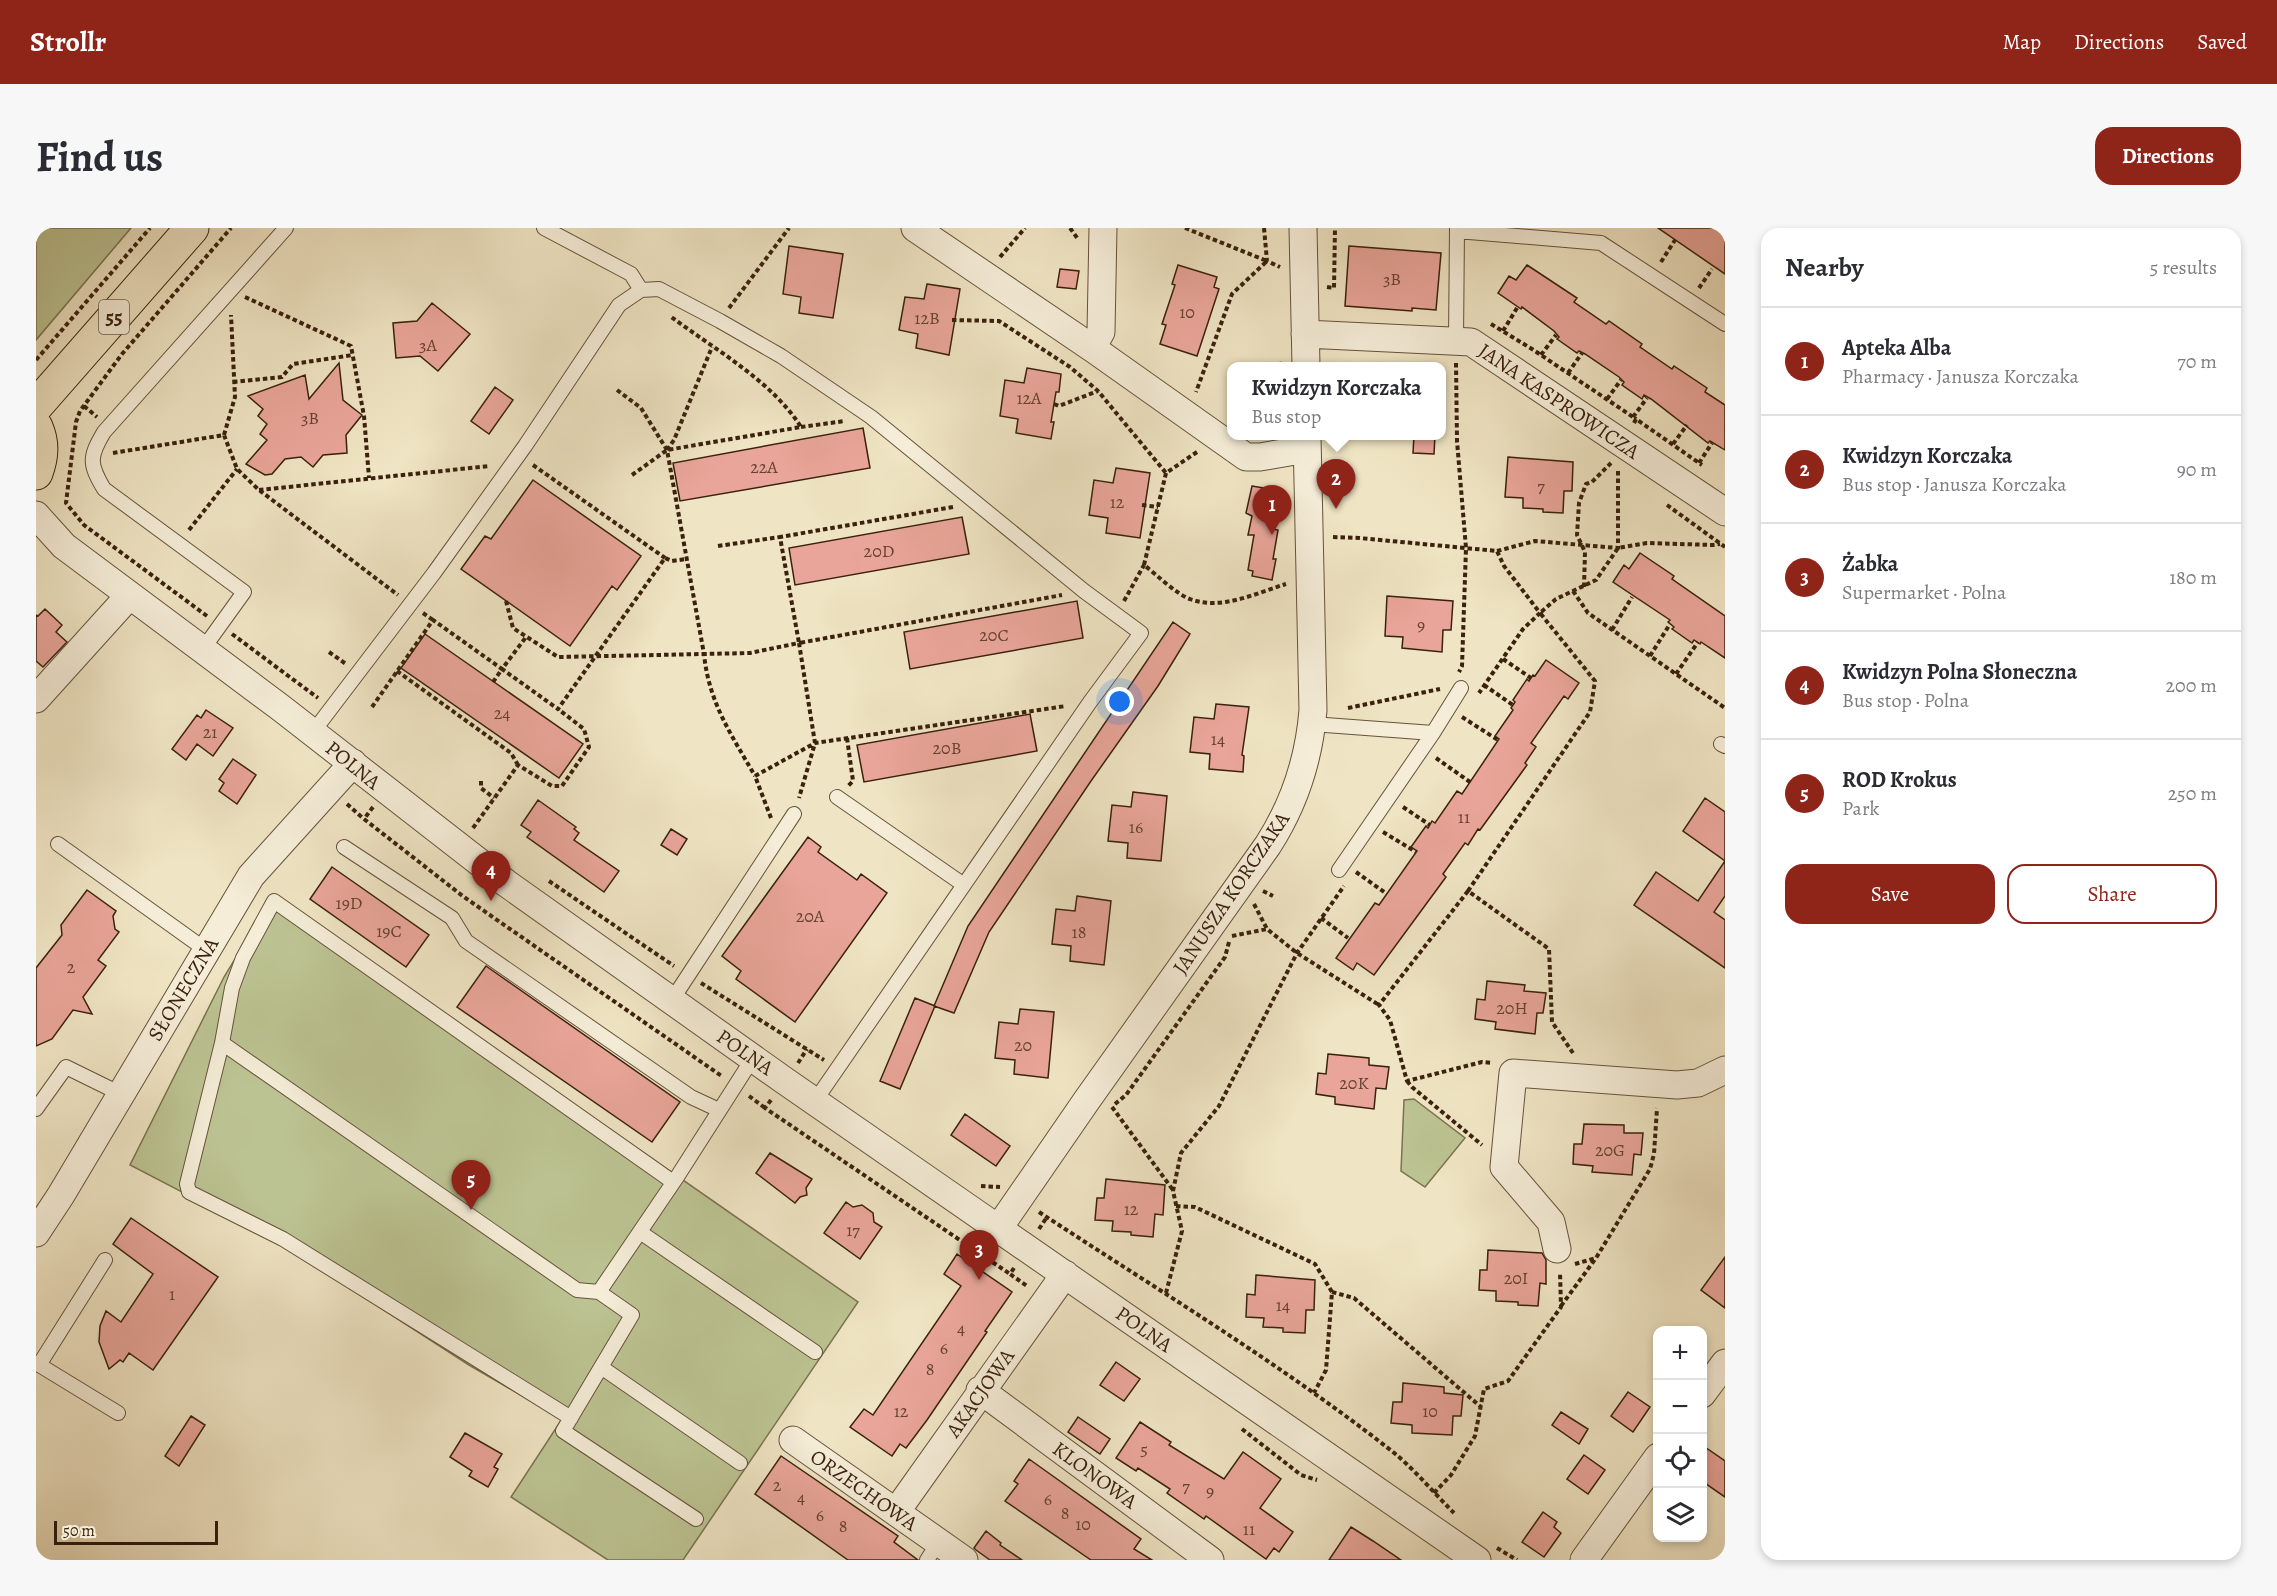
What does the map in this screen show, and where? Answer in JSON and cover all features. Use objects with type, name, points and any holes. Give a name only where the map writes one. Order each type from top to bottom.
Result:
[{"type":"main road","name":"55","points":[[36,406],[192,228]]},
{"type":"main road","points":[[36,427],[42,443],[41,460],[36,473]]},
{"type":"street","points":[[915,228],[1092,348],[1246,457],[1260,458],[1307,442]]},
{"type":"street","points":[[1092,348],[1101,332],[1103,228]]},
{"type":"street","points":[[1303,228],[1306,362]]},
{"type":"street","name":"JANA KASPROWICZA","points":[[1305,334],[1471,342],[1725,512]]},
{"type":"street","name":"JANUSZA KORCZAKA","points":[[998,1228],[1281,825],[1301,781],[1321,724],[1310,576],[1307,442]]},
{"type":"street","name":"POLNA","points":[[36,515],[122,604],[203,649],[506,883],[753,1058],[1477,1560]]},
{"type":"street","points":[[36,699],[122,604]]},
{"type":"street","name":"SŁONECZNA","points":[[36,1233],[251,876],[353,763]]},
{"type":"street","points":[[1558,1258],[1551,1222],[1504,1167],[1513,1073],[1659,1083],[1698,1083],[1725,1070]]},
{"type":"street","name":"AKACJOWA","points":[[896,1512],[980,1390],[1065,1274]]},
{"type":"street","points":[[1707,1387],[1725,1363]]},
{"type":"street","name":"KLONOWA","points":[[980,1390],[1210,1560]]},
{"type":"street","name":"ORZECHOWA","points":[[793,1440],[896,1512],[933,1551],[964,1560]]},
{"type":"street","points":[[1584,1560],[1653,1464]]},
{"type":"lane","points":[[203,649],[244,592],[105,489],[96,476],[92,456],[104,432],[286,228]]},
{"type":"lane","points":[[544,228],[631,274],[641,290]]},
{"type":"lane","points":[[1456,341],[1457,229],[1600,243],[1725,324]]},
{"type":"lane","points":[[312,732],[518,465],[619,305],[641,290],[659,289],[720,321],[782,356],[871,417],[1084,591],[1141,633],[1090,702],[815,1101]]},
{"type":"lane","points":[[1339,870],[1433,733],[1455,683]]},
{"type":"lane","points":[[1321,724],[1433,733]]},
{"type":"lane","points":[[837,797],[964,885]]},
{"type":"lane","points":[[672,1000],[794,813]]},
{"type":"lane","points":[[58,844],[206,950]]},
{"type":"lane","points":[[344,847],[452,918],[466,941],[691,1097],[718,1110]]},
{"type":"lane","points":[[571,1418],[283,1239],[189,1192],[186,1184],[222,1043],[232,988],[243,958],[274,901],[673,1182]]},
{"type":"lane","points":[[222,1043],[577,1290],[599,1292],[632,1315],[563,1431],[696,1520]]},
{"type":"lane","points":[[599,1292],[753,1058]]},
{"type":"lane","points":[[36,1109],[66,1067],[121,1094]]},
{"type":"lane","points":[[640,1232],[815,1352]]},
{"type":"lane","points":[[105,1260],[37,1364],[118,1413]]},
{"type":"lane","points":[[601,1367],[740,1463]]},
{"type":"path","points":[[36,360],[150,228]]},
{"type":"path","points":[[231,228],[122,354],[80,411],[75,422],[66,503],[84,525],[331,708]]},
{"type":"path","points":[[720,321],[789,228]]},
{"type":"path","points":[[970,266],[998,260],[1025,228]]},
{"type":"path","points":[[1185,228],[1268,261]]},
{"type":"path","points":[[1264,228],[1268,261]]},
{"type":"path","points":[[1334,278],[1335,228]]},
{"type":"path","points":[[1657,268],[1675,240]]},
{"type":"path","points":[[1192,402],[1232,294],[1268,261]]},
{"type":"path","points":[[1695,294],[1712,269]]},
{"type":"path","points":[[369,478],[364,416],[351,346],[230,290],[235,398],[224,435],[237,470],[259,490],[411,605]]},
{"type":"path","points":[[641,290],[649,302],[770,390],[789,408],[801,427]]},
{"type":"path","points":[[1503,331],[1517,308]]},
{"type":"path","points":[[1482,319],[1541,355],[1634,418],[1647,398]]},
{"type":"path","points":[[952,320],[999,321],[1070,367],[1098,391],[1166,473]]},
{"type":"path","points":[[1541,355],[1556,335]]},
{"type":"path","points":[[1321,724],[1332,711],[1441,689],[1455,683],[1462,666],[1466,548],[1457,441],[1456,341]]},
{"type":"path","points":[[632,475],[667,450],[674,440],[711,347]]},
{"type":"path","points":[[1568,373],[1582,353]]},
{"type":"path","points":[[233,382],[282,377],[293,364],[353,356]]},
{"type":"path","points":[[1607,399],[1621,380]]},
{"type":"path","points":[[617,390],[641,408],[667,450],[704,654],[706,680],[717,709],[755,776],[777,839]]},
{"type":"path","points":[[1054,404],[1059,406],[1098,391]]},
{"type":"path","points":[[667,450],[871,417]]},
{"type":"path","points":[[1673,444],[1687,425]]},
{"type":"path","points":[[92,456],[224,435]]},
{"type":"path","points":[[1699,463],[1712,443]]},
{"type":"path","points":[[1127,597],[1144,565],[1166,473],[1202,449]]},
{"type":"path","points":[[1540,613],[1556,600],[1596,579],[1618,548],[1618,470],[1622,463]]},
{"type":"path","points":[[259,490],[534,464],[665,558],[672,561],[686,559]]},
{"type":"path","points":[[178,543],[237,470]]},
{"type":"path","points":[[1618,470],[1627,476]]},
{"type":"path","points":[[1584,587],[1585,552],[1577,535],[1579,503],[1586,484],[1592,482],[1602,472]]},
{"type":"path","points":[[718,546],[977,502]]},
{"type":"path","points":[[1662,502],[1725,547]]},
{"type":"path","points":[[1142,505],[1158,507]]},
{"type":"path","points":[[780,537],[815,743],[794,813]]},
{"type":"path","points":[[1309,537],[1359,538],[1497,551],[1535,540],[1618,548],[1647,543],[1720,544]]},
{"type":"path","points":[[1379,1005],[1468,891],[1590,712],[1595,681],[1504,566],[1497,551]]},
{"type":"path","points":[[558,709],[665,558]]},
{"type":"path","points":[[1144,565],[1188,598],[1212,604],[1228,602],[1310,576]]},
{"type":"path","points":[[506,601],[513,628],[526,637],[558,657],[595,657],[750,653],[1084,591]]},
{"type":"path","points":[[1573,591],[1588,613],[1725,707]]},
{"type":"path","points":[[1612,630],[1632,597]]},
{"type":"path","points":[[423,613],[429,605]]},
{"type":"path","points":[[372,706],[397,670],[433,620],[584,729],[589,747],[562,786],[552,786],[518,765],[511,753],[397,670]]},
{"type":"path","points":[[1650,656],[1670,624]]},
{"type":"path","points":[[494,682],[526,637]]},
{"type":"path","points":[[1676,674],[1698,642]]},
{"type":"path","points":[[1503,659],[1531,678]]},
{"type":"path","points":[[1484,685],[1513,705]]},
{"type":"path","points":[[755,776],[815,743],[1090,702]]},
{"type":"path","points":[[1462,717],[1498,740]]},
{"type":"path","points":[[837,797],[853,781],[847,738]]},
{"type":"path","points":[[1434,756],[1470,782]]},
{"type":"path","points":[[473,828],[518,765]]},
{"type":"path","points":[[481,781],[481,788],[494,798]]},
{"type":"path","points":[[386,790],[364,819],[464,897],[765,1108]]},
{"type":"path","points":[[1400,805],[1430,825]]},
{"type":"path","points":[[464,820],[481,834]]},
{"type":"path","points":[[1382,831],[1416,852]]},
{"type":"path","points":[[1354,871],[1387,894]]},
{"type":"path","points":[[541,876],[688,975],[824,1060],[834,1073]]},
{"type":"path","points":[[1166,1293],[1182,1231],[1173,1191],[1181,1154],[1219,1106],[1297,953],[1345,885]]},
{"type":"path","points":[[1468,891],[1549,949],[1552,1022],[1573,1052],[1569,1078]]},
{"type":"path","points":[[1251,899],[1267,929],[1297,953],[1379,1005],[1390,1020],[1407,1081],[1470,1134],[1504,1167]]},
{"type":"path","points":[[1321,918],[1348,938]]},
{"type":"path","points":[[1230,936],[1267,929]]},
{"type":"path","points":[[1407,1081],[1482,1062],[1504,1063]]},
{"type":"path","points":[[973,1181],[983,1187],[1001,1187],[1166,1293],[1314,1393],[1395,1454],[1434,1493],[1451,1475],[1475,1436],[1484,1389],[1508,1381],[1596,1258],[1650,1169],[1659,1083]]},
{"type":"path","points":[[1102,1111],[1112,1106],[1173,1191]]},
{"type":"path","points":[[1176,1206],[1196,1207],[1315,1264],[1332,1292],[1326,1370],[1314,1393]]},
{"type":"path","points":[[1560,1307],[1558,1258],[1596,1258]]},
{"type":"path","points":[[1332,1292],[1354,1298],[1481,1407]]},
{"type":"green space","points":[[36,228],[131,228],[36,340]]},
{"type":"green space","points":[[274,895],[858,1302],[683,1560],[608,1560],[511,1497],[562,1419],[469,1365],[280,1243],[130,1165],[224,977]]},
{"type":"green space","points":[[1414,1099],[1465,1138],[1425,1187],[1401,1171],[1404,1100]]},
{"type":"building","points":[[1658,228],[1725,228],[1725,274]]},
{"type":"building","points":[[789,246],[843,254],[833,318],[799,313],[801,297],[783,294]]},
{"type":"building","points":[[1349,246],[1441,253],[1436,310],[1412,308],[1412,311],[1345,306]]},
{"type":"building","points":[[1178,265],[1217,277],[1214,287],[1219,289],[1197,356],[1160,344],[1166,325],[1162,324],[1175,285],[1172,284]]},
{"type":"building","points":[[1527,265],[1577,298],[1574,302],[1606,324],[1609,321],[1642,344],[1640,347],[1672,369],[1674,366],[1707,388],[1705,392],[1725,405],[1725,450],[1710,441],[1708,443],[1651,399],[1644,395],[1642,399],[1622,385],[1624,382],[1619,377],[1585,354],[1579,351],[1577,353],[1557,339],[1559,337],[1554,331],[1522,307],[1521,309],[1498,293],[1509,276],[1516,280]]},
{"type":"building","points":[[1060,269],[1079,271],[1076,289],[1057,287]]},
{"type":"building","points":[[927,284],[960,289],[949,355],[916,348],[918,334],[899,330],[905,297],[924,299]]},
{"type":"building","points":[[432,303],[470,334],[438,371],[420,356],[396,358],[393,323],[417,321]]},
{"type":"building","points":[[339,363],[343,400],[362,415],[346,435],[347,453],[323,455],[313,467],[301,457],[285,459],[272,474],[265,475],[246,464],[267,440],[260,434],[267,424],[258,416],[263,409],[248,396],[305,375],[309,399]]},
{"type":"building","points":[[1027,368],[1061,374],[1051,422],[1054,422],[1051,439],[1016,433],[1018,419],[1000,416],[1005,380],[1024,383]]},
{"type":"building","points":[[495,387],[513,400],[489,434],[471,421]]},
{"type":"building","points":[[863,428],[870,468],[680,501],[673,463]]},
{"type":"building","points":[[1414,440],[1435,440],[1434,454],[1413,453]]},
{"type":"building","points":[[1508,457],[1573,462],[1572,491],[1564,491],[1563,513],[1523,508],[1523,498],[1505,497]]},
{"type":"building","points":[[1116,468],[1150,473],[1140,538],[1106,533],[1108,518],[1089,515],[1094,480],[1113,483]]},
{"type":"building","points":[[533,480],[641,556],[617,590],[612,586],[570,646],[461,569],[485,536],[491,539]]},
{"type":"building","points":[[1252,486],[1270,489],[1269,498],[1275,499],[1272,529],[1278,530],[1272,580],[1252,576],[1253,571],[1248,570],[1254,535],[1248,535],[1252,516],[1246,513]]},
{"type":"building","points":[[962,517],[969,554],[795,585],[789,548]]},
{"type":"building","points":[[1640,553],[1674,576],[1672,579],[1725,616],[1725,658],[1701,642],[1700,644],[1694,640],[1692,643],[1672,629],[1674,627],[1668,622],[1670,620],[1613,582],[1624,565],[1629,569]]},
{"type":"building","points":[[1387,596],[1453,601],[1451,630],[1443,630],[1442,652],[1402,648],[1403,637],[1385,636]]},
{"type":"building","points":[[1077,601],[1083,638],[910,669],[904,632]]},
{"type":"building","points":[[45,609],[62,625],[56,632],[67,642],[43,667],[36,661],[36,615],[38,616]]},
{"type":"building","points":[[1173,622],[1190,634],[1158,686],[989,932],[954,1013],[934,1006],[968,926]]},
{"type":"building","points":[[425,634],[583,744],[559,778],[401,668]]},
{"type":"building","points":[[1546,660],[1579,683],[1568,699],[1564,696],[1531,743],[1536,747],[1525,763],[1527,765],[1480,830],[1478,829],[1468,845],[1465,843],[1443,874],[1446,877],[1374,975],[1357,963],[1353,970],[1336,958],[1375,903],[1379,905],[1417,851],[1411,847],[1426,826],[1428,828],[1432,821],[1435,823],[1457,791],[1462,794],[1499,739],[1495,736],[1513,710],[1511,708],[1515,702],[1513,700],[1527,679],[1529,681],[1533,675],[1535,676]]},
{"type":"building","points":[[1216,704],[1249,707],[1242,755],[1244,756],[1243,772],[1209,769],[1210,754],[1190,752],[1194,717],[1214,719]]},
{"type":"building","points":[[206,710],[233,728],[213,756],[197,744],[186,760],[172,749],[197,715],[201,718]]},
{"type":"building","points":[[1030,714],[1037,751],[864,782],[857,745]]},
{"type":"building","points":[[233,759],[256,775],[237,804],[219,791],[224,783],[219,779]]},
{"type":"building","points":[[1133,792],[1167,796],[1161,861],[1127,858],[1128,843],[1108,841],[1112,805],[1131,807]]},
{"type":"building","points":[[1705,798],[1725,812],[1725,861],[1683,831]]},
{"type":"building","points":[[538,800],[576,827],[574,829],[579,833],[574,840],[619,871],[604,892],[527,837],[531,832],[521,825]]},
{"type":"building","points":[[671,829],[687,839],[677,855],[661,845]]},
{"type":"building","points":[[808,837],[821,847],[818,852],[857,880],[861,874],[887,893],[795,1022],[736,979],[741,971],[722,956]]},
{"type":"building","points":[[1725,861],[1725,896],[1714,912],[1725,920],[1725,968],[1634,905],[1656,872],[1698,901]]},
{"type":"building","points":[[332,867],[429,935],[406,967],[310,899]]},
{"type":"building","points":[[87,890],[116,911],[113,916],[115,929],[119,932],[98,960],[106,966],[83,997],[92,1014],[73,1010],[52,1039],[36,1046],[36,968],[62,935],[61,925]]},
{"type":"building","points":[[1077,896],[1111,901],[1104,965],[1070,961],[1071,946],[1052,944],[1056,909],[1075,911]]},
{"type":"building","points":[[486,966],[680,1102],[652,1142],[457,1007]]},
{"type":"building","points":[[1487,981],[1525,985],[1524,991],[1546,993],[1543,1013],[1537,1013],[1535,1034],[1495,1029],[1496,1022],[1475,1019],[1477,999],[1485,1000]]},
{"type":"building","points":[[915,998],[935,1006],[900,1089],[880,1081]]},
{"type":"building","points":[[1020,1009],[1054,1012],[1048,1078],[1014,1074],[1015,1060],[995,1058],[999,1022],[1018,1024]]},
{"type":"building","points":[[1328,1054],[1369,1058],[1369,1065],[1389,1067],[1386,1089],[1376,1088],[1374,1109],[1335,1104],[1335,1097],[1316,1094],[1318,1073],[1326,1074]]},
{"type":"building","points":[[965,1114],[1010,1146],[996,1166],[951,1135]]},
{"type":"building","points":[[1584,1124],[1624,1125],[1624,1133],[1643,1133],[1641,1155],[1634,1154],[1632,1175],[1592,1172],[1593,1166],[1573,1164],[1574,1144],[1582,1144]]},
{"type":"building","points":[[770,1153],[812,1179],[806,1188],[807,1195],[800,1197],[795,1203],[756,1173]]},
{"type":"building","points":[[1106,1179],[1165,1185],[1163,1215],[1155,1214],[1153,1237],[1112,1231],[1113,1221],[1095,1220],[1097,1198],[1104,1198]]},
{"type":"building","points":[[846,1202],[853,1207],[862,1205],[873,1213],[874,1222],[882,1227],[860,1259],[824,1233]]},
{"type":"building","points":[[131,1218],[218,1277],[153,1370],[129,1353],[123,1362],[120,1360],[109,1369],[99,1342],[100,1326],[106,1311],[121,1322],[153,1274],[113,1244]]},
{"type":"building","points":[[1488,1250],[1542,1253],[1546,1260],[1546,1284],[1540,1283],[1538,1306],[1496,1301],[1496,1291],[1479,1290],[1480,1270],[1487,1270]]},
{"type":"building","points":[[957,1254],[1012,1292],[927,1420],[906,1448],[900,1444],[892,1456],[850,1427],[864,1409],[873,1415],[961,1286],[944,1274]]},
{"type":"building","points":[[1725,1257],[1725,1308],[1701,1290]]},
{"type":"building","points":[[1256,1275],[1315,1280],[1314,1310],[1306,1310],[1305,1333],[1283,1332],[1283,1328],[1263,1327],[1264,1318],[1246,1317],[1247,1294],[1255,1295]]},
{"type":"building","points":[[1116,1362],[1140,1379],[1124,1401],[1100,1385]]},
{"type":"building","points":[[1403,1383],[1444,1387],[1444,1393],[1463,1395],[1461,1416],[1453,1416],[1452,1435],[1412,1433],[1412,1425],[1391,1423],[1393,1402],[1402,1402]]},
{"type":"building","points":[[1628,1392],[1650,1407],[1633,1432],[1611,1416]]},
{"type":"building","points":[[1561,1412],[1588,1429],[1579,1444],[1552,1425]]},
{"type":"building","points":[[191,1416],[205,1425],[179,1466],[165,1456]]},
{"type":"building","points":[[1078,1417],[1110,1439],[1100,1454],[1068,1432]]},
{"type":"building","points":[[1140,1422],[1171,1442],[1169,1445],[1224,1479],[1243,1452],[1281,1479],[1260,1508],[1293,1532],[1279,1552],[1274,1548],[1266,1559],[1206,1516],[1204,1519],[1167,1493],[1170,1489],[1138,1468],[1136,1471],[1116,1458]]},
{"type":"building","points":[[465,1433],[502,1454],[494,1467],[498,1469],[488,1487],[469,1476],[472,1471],[450,1457]]},
{"type":"building","points":[[1707,1448],[1725,1461],[1725,1497],[1707,1484]]},
{"type":"building","points":[[1584,1455],[1605,1470],[1588,1494],[1567,1479]]},
{"type":"building","points":[[781,1456],[898,1536],[894,1542],[918,1560],[848,1560],[755,1494]]},
{"type":"building","points":[[1029,1459],[1141,1539],[1134,1549],[1152,1560],[1091,1560],[1005,1501],[1018,1484],[1014,1481]]},
{"type":"building","points":[[1543,1512],[1557,1522],[1554,1527],[1561,1533],[1544,1557],[1522,1542]]},
{"type":"building","points":[[1351,1527],[1373,1541],[1401,1560],[1329,1560]]},
{"type":"building","points":[[986,1531],[1001,1543],[1000,1545],[1022,1560],[990,1560],[976,1550],[974,1548]]},
{"type":"place","name":"Kwidzyn Korczaka","points":[[1336,509]]},
{"type":"place","name":"Apteka Alba","points":[[1272,535]]},
{"type":"place","name":"Kwidzyn Polna Słoneczna","points":[[491,901]]},
{"type":"place","name":"ROD Krokus","points":[[471,1210]]},
{"type":"place","name":"Żabka","points":[[979,1280]]}]
